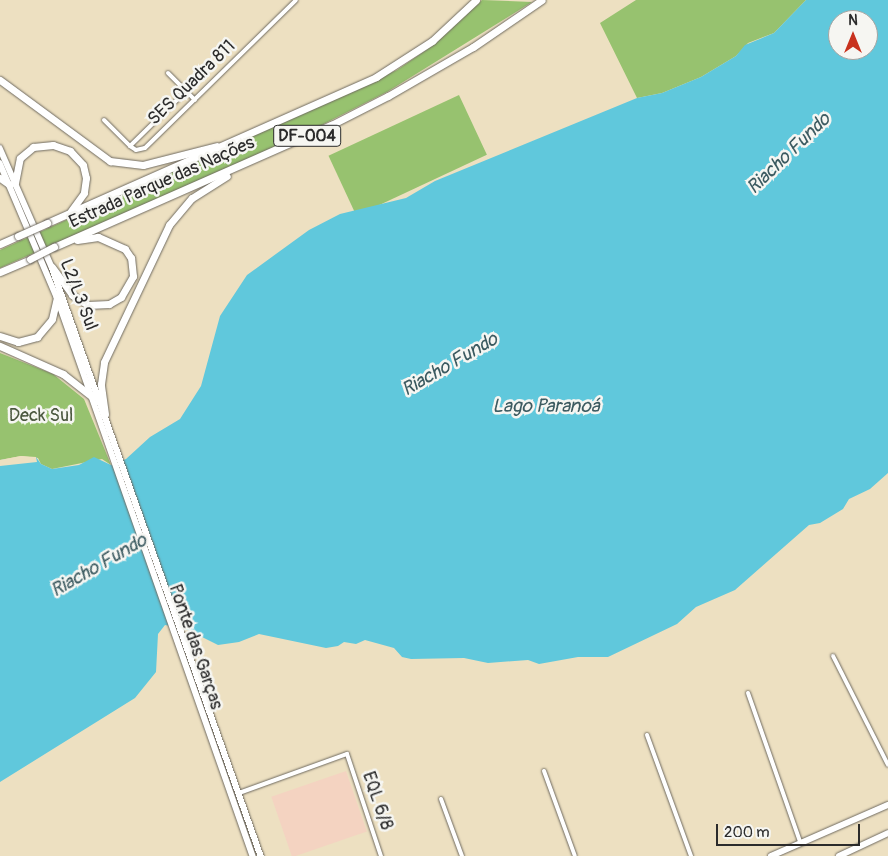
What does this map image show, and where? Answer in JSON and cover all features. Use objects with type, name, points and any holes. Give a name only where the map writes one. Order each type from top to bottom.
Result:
[{"type":"highway","name":"Estrada Parque das Nações","points":[[0,243],[376,77],[432,41],[476,0]]},
{"type":"highway","name":"Estrada Parque das Nações","points":[[0,272],[331,125],[418,80],[542,0]]},
{"type":"highway","points":[[0,80],[99,156],[120,164],[143,165],[227,144]]},
{"type":"highway","points":[[0,178],[12,184],[20,158],[33,148],[53,145],[70,151],[83,165],[86,178],[84,193],[69,214]]},
{"type":"highway","points":[[105,414],[101,384],[104,362],[172,220],[192,198],[252,160]]},
{"type":"highway","points":[[52,267],[77,300],[96,306],[121,297],[133,276],[131,258],[124,250],[107,239],[89,238],[56,246]]},
{"type":"highway","points":[[0,336],[18,342],[37,337],[52,319],[57,297]]},
{"type":"highway","points":[[0,346],[63,374],[91,396]]},
{"type":"main road","name":"L2/L3 Sul","points":[[0,148],[12,184],[57,297],[110,447]]},
{"type":"main road","name":"L2/L3 Sul","points":[[0,163],[52,267],[120,456]]},
{"type":"main road","name":"Ponte das Garças","points":[[110,447],[261,856]]},
{"type":"main road","name":"Ponte das Garças","points":[[120,456],[252,856]]},
{"type":"main road","points":[[771,856],[778,855],[888,805]]},
{"type":"main road","points":[[839,856],[888,833]]},
{"type":"street","name":"SES Quadra 811","points":[[130,146],[136,150],[145,148],[296,0]]},
{"type":"street","points":[[168,73],[195,100]]},
{"type":"street","points":[[104,120],[130,146],[186,90]]},
{"type":"street","points":[[833,656],[888,765]]},
{"type":"street","points":[[748,693],[801,844]]},
{"type":"street","points":[[647,735],[691,856]]},
{"type":"street","name":"EQL 6/8","points":[[239,793],[346,754],[381,856]]},
{"type":"street","points":[[544,772],[575,856]]},
{"type":"street","points":[[441,799],[462,856]]},
{"type":"shaded area","points":[[346,771],[367,832],[292,856],[271,797]]},
{"type":"green space","points":[[482,0],[532,2],[387,92],[304,134],[0,268],[0,250],[397,70],[435,44]]},
{"type":"green space","points":[[636,0],[806,0],[774,33],[748,43],[736,56],[701,77],[662,93],[637,98],[600,23]]},
{"type":"green space","points":[[459,95],[487,155],[356,216],[328,156]]},
{"type":"green space","name":"Deck Sul","points":[[0,353],[53,374],[84,399],[111,465],[102,459],[52,469],[41,464],[38,458],[21,456],[0,460]]},
{"type":"water","name":"Lago Paranoá","points":[[806,0],[888,0],[888,473],[870,489],[849,499],[843,509],[820,523],[809,525],[735,590],[696,607],[677,624],[608,657],[578,657],[539,664],[528,660],[488,663],[464,658],[411,659],[402,657],[394,648],[365,640],[356,644],[344,642],[338,646],[326,648],[259,634],[239,642],[218,645],[186,629],[165,625],[158,634],[156,672],[135,698],[0,782],[0,460],[36,457],[41,464],[52,469],[79,465],[94,457],[111,465],[126,459],[150,437],[180,419],[201,386],[220,316],[247,275],[309,230],[340,214],[406,198],[435,181],[637,98],[662,93],[701,77],[736,56],[745,45],[774,33]]},
{"type":"pier","points":[[21,456],[36,457],[37,462],[0,466],[0,460]]},
{"type":"water label","name":"Riacho Fundo","points":[[789,154]]},
{"type":"water label","name":"Riacho Fundo","points":[[450,365]]},
{"type":"water label","name":"Riacho Fundo","points":[[99,566]]}]
